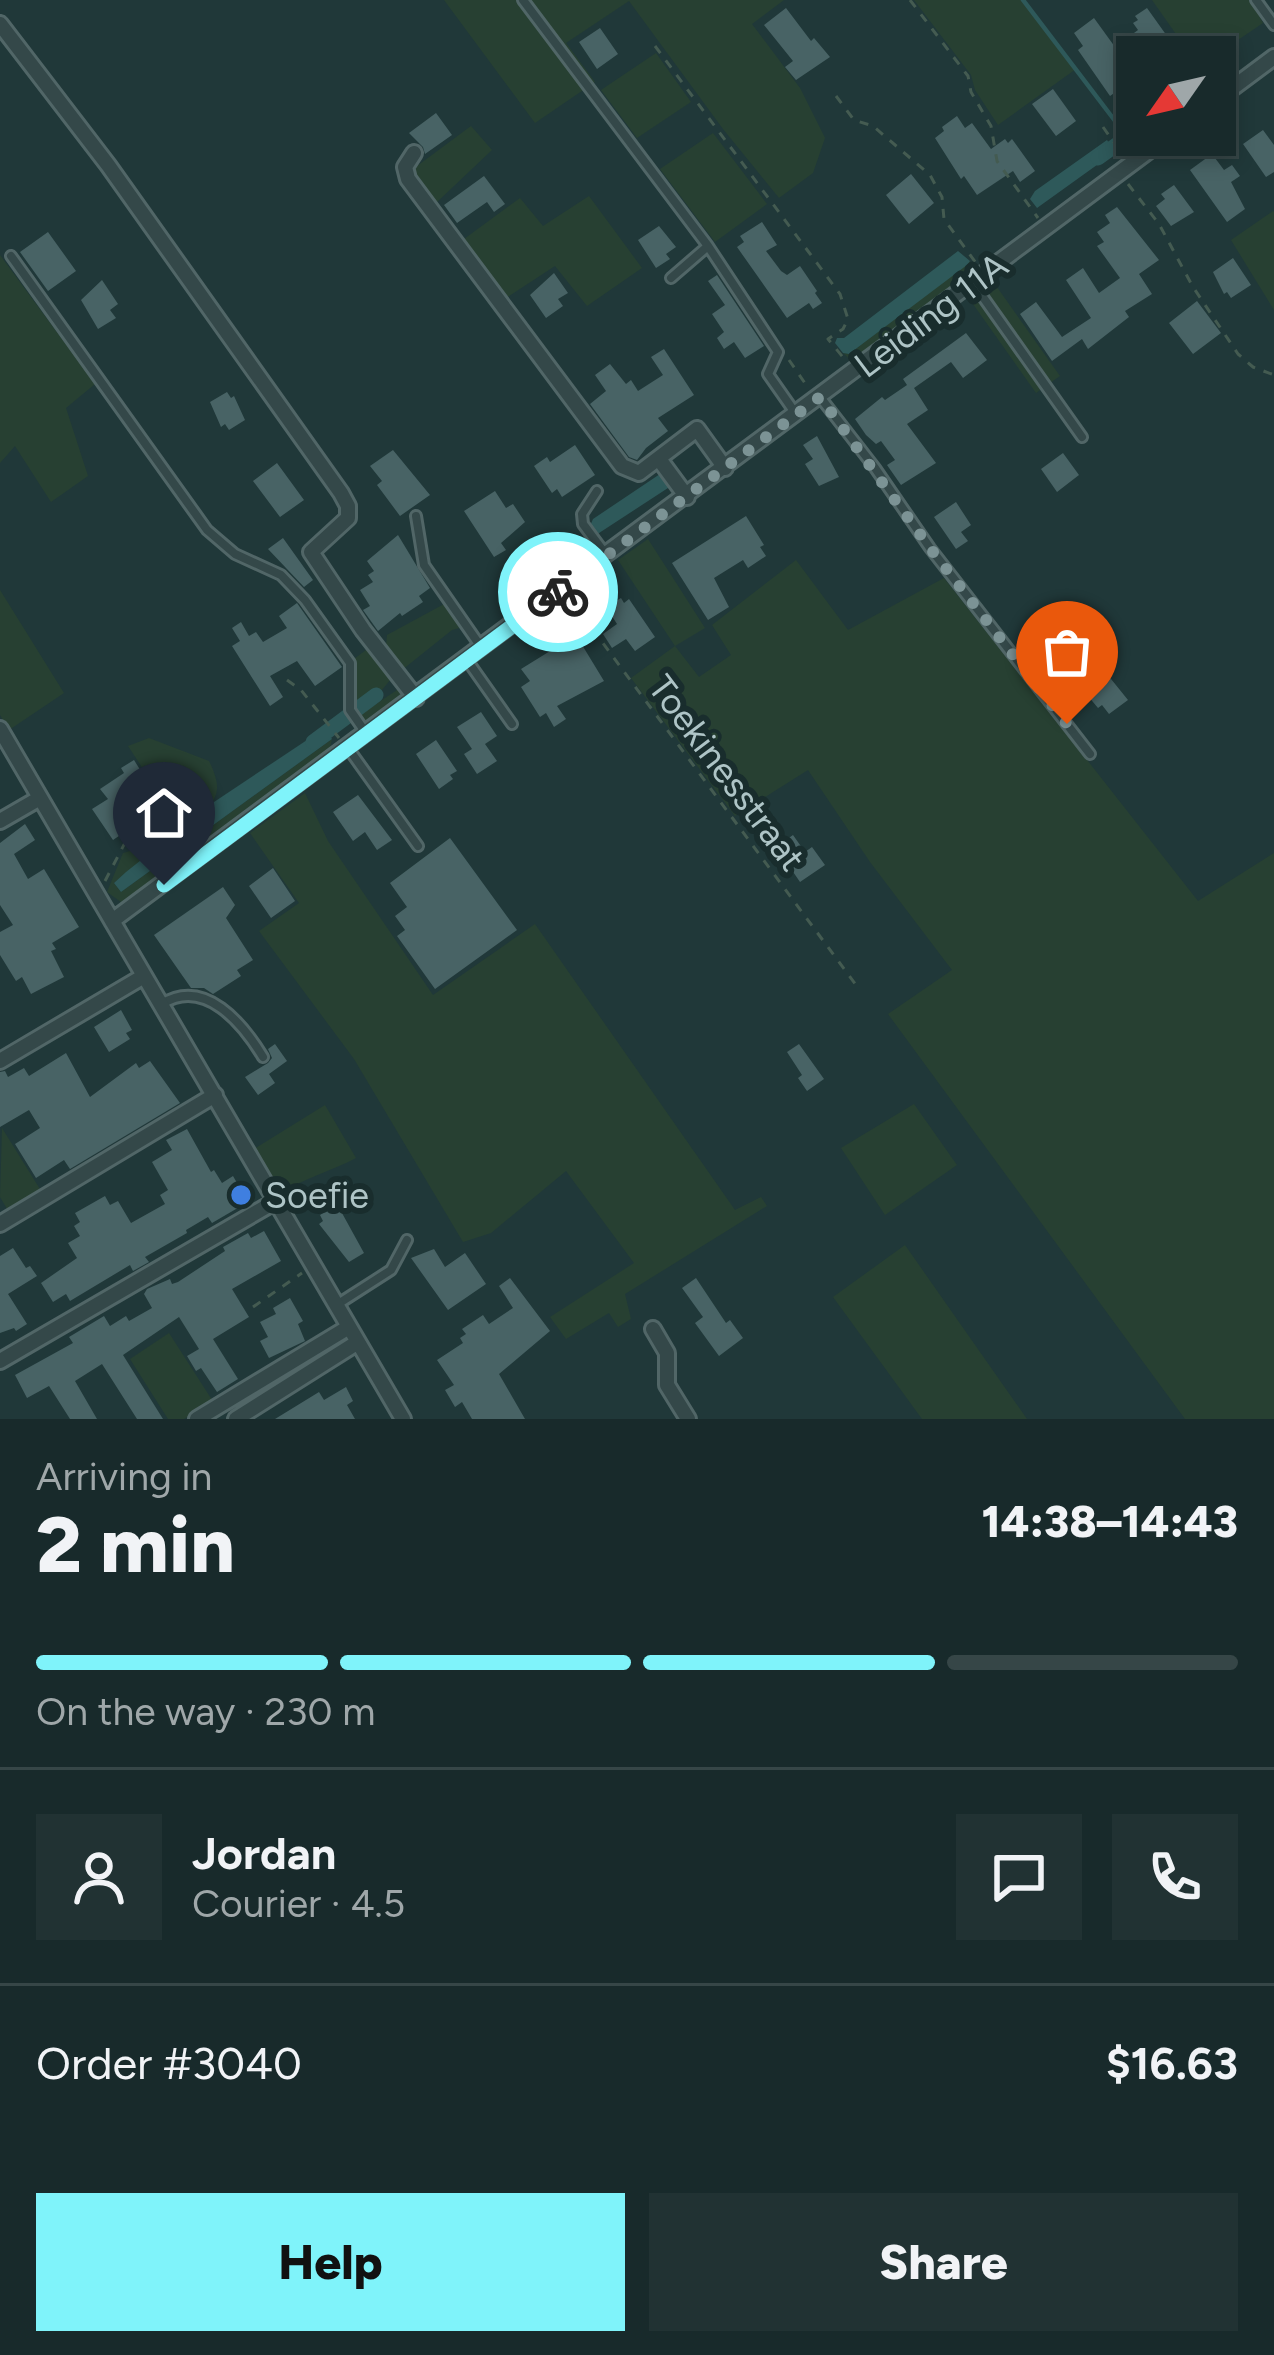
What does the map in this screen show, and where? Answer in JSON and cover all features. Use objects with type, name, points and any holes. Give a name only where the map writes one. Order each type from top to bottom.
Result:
[{"type":"street","points":[[0,23],[108,165],[341,493],[348,518],[311,552],[414,696]]},
{"type":"street","points":[[1236,85],[1274,57]]},
{"type":"street","points":[[414,153],[405,167],[416,190],[622,466],[639,473],[663,464],[697,429],[722,464]]},
{"type":"street","name":"Leiding 11A","points":[[112,920],[1142,156]]},
{"type":"street","points":[[663,464],[685,493]]},
{"type":"street","points":[[0,729],[403,1419]]},
{"type":"street","points":[[0,821],[40,798]]},
{"type":"street","points":[[0,1061],[144,976]]},
{"type":"street","points":[[0,1224],[215,1095]]},
{"type":"street","points":[[0,1361],[277,1201]]},
{"type":"street","points":[[197,1419],[350,1327]]},
{"type":"street","points":[[652,1329],[667,1353],[667,1385],[688,1419]]},
{"type":"street","points":[[236,1419],[358,1342]]},
{"type":"lane","points":[[523,0],[708,246],[778,352],[768,374],[794,411]]},
{"type":"lane","points":[[1259,4],[1274,25]]},
{"type":"lane","points":[[671,278],[708,246]]},
{"type":"lane","points":[[11,256],[207,530],[222,546],[281,575],[305,600],[350,663],[350,710],[367,735]]},
{"type":"lane","points":[[978,279],[1082,437]]},
{"type":"lane","points":[[819,399],[1090,754]]},
{"type":"lane","points":[[597,491],[582,514],[583,524],[606,556]]},
{"type":"lane","points":[[416,516],[424,565],[482,649]]},
{"type":"lane","points":[[466,661],[512,724]]},
{"type":"lane","points":[[348,748],[418,846]]},
{"type":"lane","points":[[161,1005],[182,995],[213,1004],[246,1030],[263,1057]]},
{"type":"lane","points":[[337,1305],[391,1270],[407,1240]]},
{"type":"path","points":[[910,0],[968,76],[971,92],[991,126],[997,161],[1047,228]]},
{"type":"path","points":[[655,46],[840,294],[848,319],[828,339],[854,372]]},
{"type":"path","points":[[836,96],[854,120],[873,126],[930,175],[942,197],[944,219],[978,279]]},
{"type":"path","points":[[1103,127],[1193,286],[1238,354],[1253,368],[1274,374]]},
{"type":"path","points":[[789,360],[819,399]]},
{"type":"path","name":"Toekinesstraat","points":[[529,558],[856,985]]},
{"type":"path","points":[[287,680],[348,748]]},
{"type":"path","points":[[94,889],[105,882],[128,838]]},
{"type":"path","points":[[253,1307],[314,1265]]},
{"type":"green space","points":[[444,0],[784,0],[752,24],[800,88],[825,138],[813,173],[779,198],[629,1],[566,43],[595,82],[535,123]]},
{"type":"green space","points":[[914,0],[1023,0],[1076,69],[998,125],[975,90],[971,75]]},
{"type":"green space","points":[[1152,0],[1250,0],[1263,23],[1236,41],[1236,36],[1177,36]]},
{"type":"green space","points":[[656,53],[691,102],[637,138],[601,90]]},
{"type":"green space","points":[[471,126],[492,150],[435,204],[412,178],[413,169]]},
{"type":"green space","points":[[713,133],[767,204],[715,242],[660,169]]},
{"type":"green space","points":[[589,196],[642,268],[587,306],[555,266],[503,300],[460,242],[520,198],[543,226]]},
{"type":"green space","points":[[1274,212],[1274,310],[1231,240]]},
{"type":"green space","points":[[0,255],[95,384],[66,408],[88,476],[51,502],[15,446],[0,463]]},
{"type":"green space","points":[[970,261],[975,273],[854,363],[843,353],[849,354]]},
{"type":"green space","points":[[992,280],[1060,376],[1036,393],[968,297]]},
{"type":"green space","points":[[648,539],[705,628],[675,646],[618,560]]},
{"type":"green space","points":[[796,560],[848,630],[944,578],[1198,901],[1274,853],[1274,1419],[1185,1419],[888,1014],[952,970],[808,770],[735,816],[631,678],[675,646],[699,677],[731,655],[712,625]]},
{"type":"green space","points":[[0,590],[64,693],[9,730],[0,715]]},
{"type":"green space","points":[[446,603],[463,627],[452,630],[402,670],[386,648],[387,635]]},
{"type":"green space","points":[[370,647],[395,674],[364,712],[403,686],[408,695],[369,724],[356,709],[354,659]]},
{"type":"green space","points":[[149,738],[209,761],[214,774],[214,800],[182,828],[128,746]]},
{"type":"green space","points":[[332,739],[328,756],[131,900],[121,902],[107,892],[123,853],[137,840],[157,848],[114,883],[121,892]]},
{"type":"green space","points":[[305,793],[328,841],[433,995],[535,924],[735,1210],[761,1197],[767,1206],[625,1294],[631,1319],[618,1327],[609,1313],[566,1339],[550,1317],[634,1263],[566,1171],[491,1233],[463,1242],[354,1059],[259,931],[299,903],[250,833]]},
{"type":"green space","points":[[914,1104],[957,1165],[885,1215],[841,1148]]},
{"type":"green space","points":[[325,1105],[356,1158],[279,1194],[254,1149]]},
{"type":"green space","points":[[2,1128],[43,1194],[10,1214],[0,1197]]},
{"type":"green space","points":[[905,1245],[1027,1419],[922,1419],[833,1297]]},
{"type":"green space","points":[[169,1333],[214,1403],[184,1419],[168,1419],[130,1359]]},
{"type":"water","points":[[1107,140],[1115,152],[1037,208],[1030,199],[1035,191]]},
{"type":"water","points":[[958,251],[970,261],[967,265],[849,354],[843,353],[835,343],[837,338],[844,338]]},
{"type":"water","points":[[660,474],[672,482],[668,488],[596,535],[590,526],[593,519]]},
{"type":"water","points":[[325,728],[332,739],[121,892],[114,883],[214,802]]},
{"type":"building","points":[[786,8],[830,57],[796,80],[785,67],[793,61],[764,25]]},
{"type":"building","points":[[1147,8],[1167,36],[1130,36],[1138,30],[1135,16]]},
{"type":"building","points":[[1094,18],[1115,47],[1116,92],[1110,96],[1078,50],[1083,46],[1074,33]]},
{"type":"building","points":[[600,28],[618,54],[597,69],[579,42]]},
{"type":"building","points":[[1053,89],[1076,121],[1056,136],[1032,104]]},
{"type":"building","points":[[436,113],[452,135],[425,154],[409,133]]},
{"type":"building","points":[[957,116],[965,128],[972,123],[991,149],[1012,139],[1035,171],[1020,182],[1013,171],[977,195],[935,138]]},
{"type":"building","points":[[1263,130],[1274,145],[1274,172],[1266,177],[1243,144]]},
{"type":"building","points":[[1209,156],[1224,170],[1232,165],[1240,176],[1231,182],[1245,209],[1227,222],[1190,170]]},
{"type":"building","points":[[911,174],[934,203],[909,224],[886,195]]},
{"type":"building","points":[[484,176],[505,204],[494,212],[487,202],[457,223],[444,205]]},
{"type":"building","points":[[1174,185],[1194,212],[1171,226],[1156,206],[1165,199],[1161,194]]},
{"type":"building","points":[[1117,207],[1159,260],[1139,274],[1152,294],[1125,311],[1129,317],[1088,349],[1082,339],[1052,361],[1020,314],[1036,302],[1062,337],[1091,318],[1066,280],[1083,268],[1099,293],[1120,278],[1097,246],[1104,242],[1097,232],[1110,223],[1105,215]]},
{"type":"building","points":[[762,222],[777,245],[766,251],[781,271],[787,275],[800,266],[817,291],[822,303],[813,309],[809,303],[787,318],[737,247],[744,242],[740,236]]},
{"type":"building","points":[[659,226],[676,247],[666,254],[670,259],[656,268],[638,240]]},
{"type":"building","points":[[48,232],[76,271],[48,291],[20,252]]},
{"type":"building","points":[[1233,258],[1251,285],[1231,298],[1213,272]]},
{"type":"building","points":[[554,273],[568,293],[558,299],[563,306],[546,318],[530,295]]},
{"type":"building","points":[[717,275],[764,346],[745,358],[734,342],[724,349],[717,338],[724,332],[712,314],[725,305],[708,281]]},
{"type":"building","points":[[102,280],[118,304],[110,310],[116,318],[98,329],[81,300]]},
{"type":"building","points":[[1197,301],[1221,333],[1193,354],[1169,323]]},
{"type":"building","points":[[966,333],[987,360],[963,378],[951,362],[914,388],[928,410],[907,424],[936,463],[901,485],[887,465],[895,460],[855,419],[882,397],[885,400],[907,385],[903,379]]},
{"type":"building","points":[[664,349],[694,395],[658,418],[668,431],[637,460],[629,457],[590,404],[606,391],[595,375],[610,364],[638,391],[663,375],[651,357]]},
{"type":"building","points":[[227,392],[234,396],[245,420],[229,430],[225,424],[221,427],[210,402]]},
{"type":"building","points":[[817,436],[839,477],[819,486],[805,464],[813,459],[803,445]]},
{"type":"building","points":[[575,445],[595,475],[562,497],[557,489],[552,493],[534,466],[547,457],[550,462]]},
{"type":"building","points":[[393,450],[430,495],[400,516],[377,485],[382,481],[370,466]]},
{"type":"building","points":[[1063,453],[1079,475],[1057,492],[1041,469]]},
{"type":"building","points":[[277,463],[304,500],[280,517],[253,481]]},
{"type":"building","points":[[495,491],[506,508],[513,504],[525,522],[501,543],[506,550],[494,557],[464,511]]},
{"type":"building","points":[[956,502],[971,525],[961,532],[968,541],[956,549],[934,517]]},
{"type":"building","points":[[746,516],[766,556],[748,568],[743,560],[714,578],[729,607],[708,620],[672,563]]},
{"type":"building","points":[[398,535],[430,588],[419,596],[423,602],[378,631],[363,610],[370,606],[360,590],[373,582],[368,575],[374,571],[367,561]]},
{"type":"building","points":[[283,538],[313,580],[304,587],[268,549]]},
{"type":"building","points":[[621,598],[624,603],[629,599],[655,637],[635,651],[626,639],[612,648],[603,634],[617,624],[606,607]]},
{"type":"building","points":[[297,603],[342,667],[315,686],[297,661],[270,676],[283,697],[270,706],[232,646],[240,641],[232,628],[241,622],[249,636],[256,632],[263,642],[287,628],[279,616]]},
{"type":"building","points":[[576,635],[604,681],[557,706],[566,719],[554,727],[546,713],[540,717],[521,687],[530,681],[521,669]]},
{"type":"building","points":[[1107,674],[1128,700],[1109,714],[1088,696],[1093,692],[1090,688]]},
{"type":"building","points":[[481,712],[497,736],[485,744],[497,761],[477,774],[464,754],[472,749],[457,727]]},
{"type":"building","points":[[436,740],[457,771],[439,789],[416,754]]},
{"type":"building","points":[[134,760],[144,776],[136,781],[156,811],[113,840],[92,809],[108,799],[100,789]]},
{"type":"building","points":[[358,795],[392,840],[377,850],[365,832],[353,841],[333,812]]},
{"type":"building","points":[[25,824],[35,840],[14,854],[28,879],[44,869],[79,927],[52,943],[56,949],[51,951],[64,977],[31,994],[22,977],[16,981],[0,955],[0,932],[13,925],[0,905],[0,843]]},
{"type":"building","points":[[793,835],[805,852],[812,847],[825,865],[800,882],[776,847]]},
{"type":"building","points":[[450,838],[517,930],[435,989],[397,936],[405,930],[395,916],[407,907],[390,883]]},
{"type":"building","points":[[273,868],[295,901],[271,918],[249,886]]},
{"type":"building","points":[[223,887],[235,905],[226,918],[253,960],[237,970],[241,976],[213,994],[191,988],[154,935]]},
{"type":"building","points":[[121,1010],[132,1030],[126,1033],[130,1039],[109,1052],[94,1027]]},
{"type":"building","points":[[275,1044],[287,1061],[269,1074],[275,1083],[258,1095],[245,1077],[268,1063],[272,1058],[268,1049]]},
{"type":"building","points":[[799,1044],[824,1079],[807,1091],[787,1052]]},
{"type":"building","points":[[66,1053],[90,1097],[136,1063],[139,1068],[150,1061],[180,1103],[70,1169],[64,1160],[36,1178],[15,1144],[40,1128],[29,1110],[0,1127],[0,1072],[8,1077],[24,1068],[29,1076]]},
{"type":"building","points":[[187,1129],[211,1172],[222,1183],[233,1176],[248,1202],[212,1223],[208,1217],[186,1230],[145,1257],[149,1262],[133,1271],[130,1265],[70,1301],[66,1294],[53,1302],[41,1283],[77,1258],[68,1243],[80,1236],[74,1226],[80,1222],[75,1213],[105,1196],[110,1205],[118,1201],[131,1223],[165,1204],[160,1195],[168,1190],[152,1162],[172,1150],[166,1140]]},
{"type":"building","points":[[337,1204],[364,1253],[349,1262],[319,1224],[323,1221],[320,1215]]},
{"type":"building","points":[[264,1231],[281,1261],[232,1289],[249,1317],[213,1339],[238,1379],[217,1392],[201,1368],[196,1371],[187,1356],[199,1349],[179,1317],[123,1355],[163,1419],[137,1419],[102,1364],[75,1381],[97,1419],[70,1419],[49,1386],[27,1398],[15,1375],[73,1343],[69,1337],[104,1316],[110,1326],[152,1308],[144,1294],[147,1289],[170,1279],[172,1284],[178,1282],[225,1251],[223,1247],[248,1233],[251,1238]]},
{"type":"building","points":[[13,1248],[37,1276],[8,1294],[27,1324],[0,1333],[0,1256]]},
{"type":"building","points":[[434,1249],[445,1267],[465,1253],[486,1284],[448,1310],[411,1258]]},
{"type":"building","points":[[510,1278],[550,1331],[499,1374],[525,1419],[472,1419],[462,1402],[455,1407],[445,1390],[454,1385],[437,1360],[463,1343],[460,1338],[466,1334],[462,1329],[483,1315],[489,1324],[513,1308],[499,1286]]},
{"type":"building","points":[[696,1278],[726,1323],[730,1320],[743,1338],[719,1356],[695,1323],[703,1317],[682,1288]]},
{"type":"building","points":[[290,1298],[303,1321],[298,1324],[305,1341],[269,1358],[260,1341],[268,1337],[260,1322],[276,1314],[273,1308]]},
{"type":"building","points":[[346,1387],[353,1401],[347,1405],[355,1419],[275,1419],[319,1392],[324,1400]]},
{"type":"waterway","points":[[1023,0],[1116,122]]},
{"type":"waterway","points":[[1098,158],[1116,145]]},
{"type":"waterway","points":[[313,742],[376,695]]},
{"type":"way so far","points":[[558,592],[820,397],[1067,724]]},
{"type":"place","name":"Soefie","points":[[241,1195]]},
{"type":"route","points":[[164,885],[558,592]]}]
